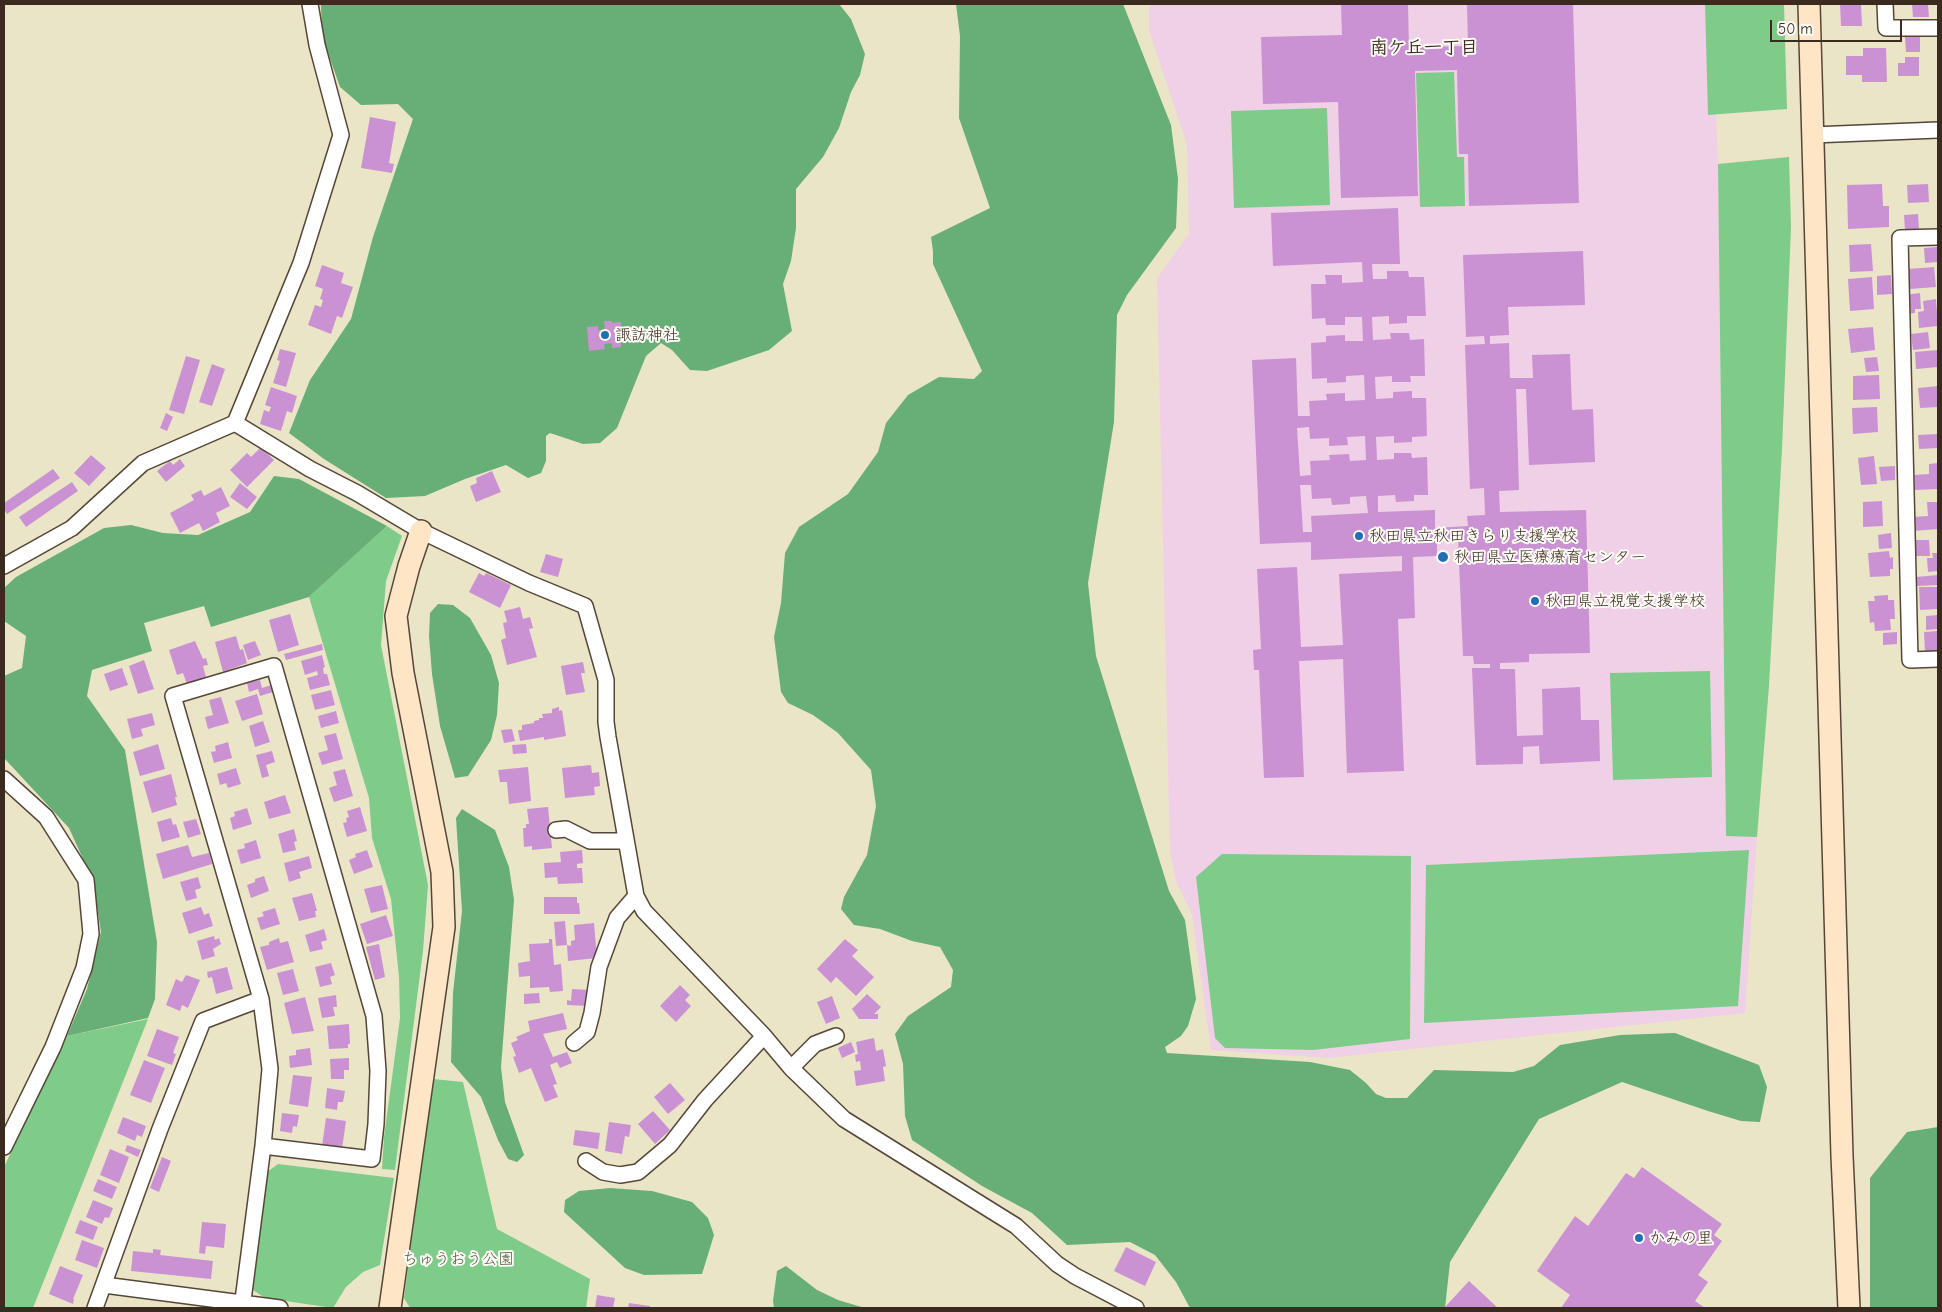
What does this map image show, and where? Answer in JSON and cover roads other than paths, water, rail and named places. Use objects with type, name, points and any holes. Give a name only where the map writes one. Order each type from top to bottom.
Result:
[{"type":"street","points":[[4,566],[72,528],[143,463],[235,423],[301,263],[341,135],[317,45],[310,4]]},
{"type":"street","points":[[1809,4],[1841,1136],[1849,1308]]},
{"type":"street","points":[[1885,4],[1886,28],[1938,28]]},
{"type":"street","points":[[1812,135],[1938,130]]},
{"type":"street","points":[[1938,236],[1900,238],[1910,660],[1938,660]]},
{"type":"street","points":[[235,423],[310,469],[357,493],[421,531],[529,583],[585,606],[606,680],[606,722],[636,896],[644,911],[764,1036],[791,1068],[844,1119],[1016,1226],[1057,1264],[1075,1276],[1136,1308]]},
{"type":"street","points":[[390,1308],[444,927],[442,872],[403,673],[396,616],[409,566],[421,531]]},
{"type":"street","points":[[242,1305],[264,1146],[270,1069],[261,999],[173,696],[274,666],[374,1016],[378,1071],[376,1124],[372,1159],[264,1146]]},
{"type":"street","points":[[4,779],[46,817],[86,880],[92,934],[84,968],[53,1047],[4,1147]]},
{"type":"street","points":[[556,830],[566,829],[590,841],[626,841]]},
{"type":"street","points":[[574,1043],[587,1032],[600,967],[617,918],[636,896]]},
{"type":"street","points":[[95,1308],[160,1129],[202,1021],[261,999]]},
{"type":"street","points":[[586,1161],[603,1172],[620,1175],[638,1172],[670,1145],[705,1100],[764,1036]]},
{"type":"street","points":[[791,1068],[815,1044],[836,1036]]},
{"type":"street","points":[[104,1285],[242,1305],[280,1308]]},
{"type":"place","name":"諏訪神社","points":[[605,335]]},
{"type":"place","name":"秋田県立秋田きらり支援学校","points":[[1359,536]]},
{"type":"place","name":"秋田県立医療療育センター","points":[[1443,557]]},
{"type":"place","name":"秋田県立視覚支援学校","points":[[1535,601]]},
{"type":"place","name":"かみの里","points":[[1639,1238]]},
{"type":"district","name":"南ケ丘一丁目","points":[[1424,48]]},
{"type":"park label","name":"ちゅうおう公園","points":[[458,1259]]}]
